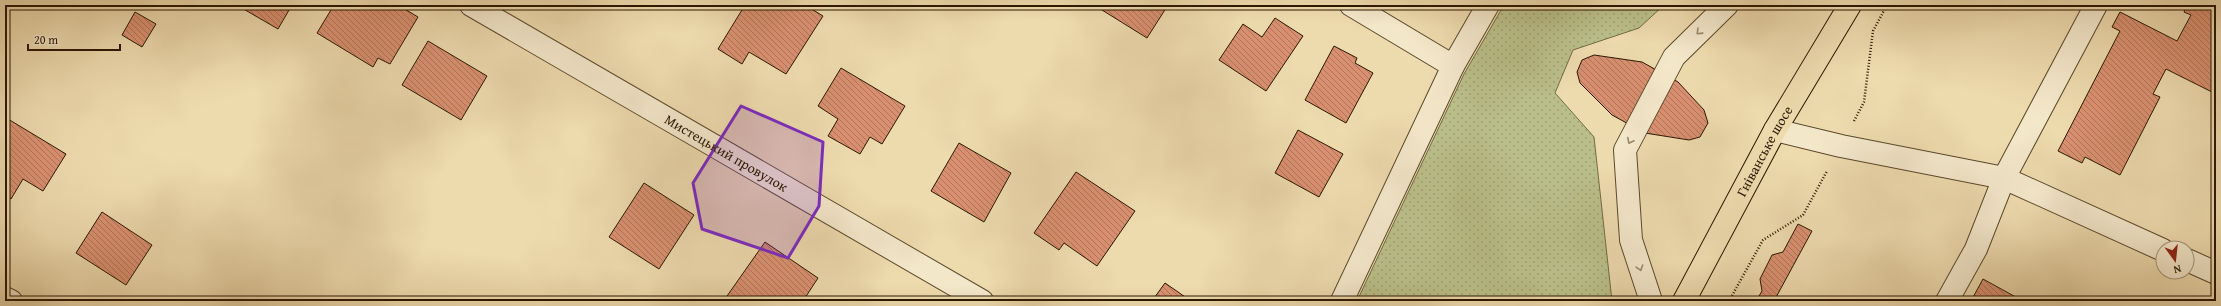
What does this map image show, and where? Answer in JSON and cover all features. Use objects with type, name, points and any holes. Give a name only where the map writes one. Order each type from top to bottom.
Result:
[{"type":"main road","name":"Гніванське шосе","points":[[1684,301],[1775,130],[1850,5]]},
{"type":"street","name":"Мистецький провулок","points":[[471,5],[982,301]]},
{"type":"street","points":[[1351,5],[1453,66]]},
{"type":"street","points":[[1342,301],[1453,66],[1488,5]]},
{"type":"street","points":[[1651,301],[1631,240],[1625,150],[1674,57],[1727,5]]},
{"type":"street","points":[[1947,301],[1976,249],[2004,178],[2096,5]]},
{"type":"street","points":[[1775,130],[1841,146],[2004,178],[2155,246]]},
{"type":"street","points":[[2195,264],[2216,273]]},
{"type":"street","points":[[5,298],[11,301]]},
{"type":"highlighted area","points":[[741,106],[823,142],[819,206],[788,258],[702,229],[693,183]]},
{"type":"green space","points":[[1504,5],[1664,5],[1639,28],[1573,50],[1555,93],[1594,137],[1612,301],[1357,301],[1464,74]]},
{"type":"building","points":[[241,5],[292,5],[278,29],[240,7]]},
{"type":"building","points":[[334,5],[398,5],[418,17],[390,64],[378,58],[373,67],[317,33]]},
{"type":"building","points":[[745,5],[805,5],[823,16],[786,74],[749,52],[742,64],[718,49]]},
{"type":"building","points":[[1094,5],[1168,5],[1147,38]]},
{"type":"building","points":[[2187,5],[2216,5],[2216,94],[2166,69],[2153,94],[2160,97],[2120,175],[2085,157],[2082,163],[2058,151],[2120,31],[2112,27],[2120,12],[2177,41],[2191,15],[2184,12]]},
{"type":"building","points":[[135,12],[156,24],[142,47],[122,35]]},
{"type":"building","points":[[1275,18],[1303,36],[1266,91],[1219,60],[1243,24],[1262,37]]},
{"type":"building","points":[[428,41],[487,76],[461,120],[402,85]]},
{"type":"building","points":[[1334,46],[1357,58],[1355,63],[1373,73],[1346,123],[1305,100]]},
{"type":"building","points":[[1594,55],[1642,62],[1678,82],[1704,110],[1708,123],[1700,137],[1689,140],[1645,133],[1612,115],[1580,83],[1577,72],[1582,60]]},
{"type":"building","points":[[841,68],[905,106],[882,144],[870,137],[860,154],[828,136],[838,119],[818,106]]},
{"type":"building","points":[[8,119],[66,154],[43,191],[23,179],[11,199],[5,195],[5,125]]},
{"type":"building","points":[[1298,130],[1343,154],[1319,197],[1275,173]]},
{"type":"building","points":[[959,143],[1011,173],[984,222],[931,191]]},
{"type":"building","points":[[1076,172],[1135,211],[1097,266],[1064,243],[1059,250],[1034,233]]},
{"type":"building","points":[[644,183],[694,215],[659,269],[609,237]]},
{"type":"building","points":[[102,212],[152,245],[126,285],[76,253]]},
{"type":"building","points":[[1798,224],[1812,231],[1774,301],[1756,301],[1762,291],[1760,279],[1772,255],[1783,252]]},
{"type":"building","points":[[765,242],[818,278],[803,301],[735,301],[727,296]]},
{"type":"building","points":[[1983,279],[2023,301],[1971,301]]},
{"type":"building","points":[[1165,283],[1191,301],[1152,301]]}]
